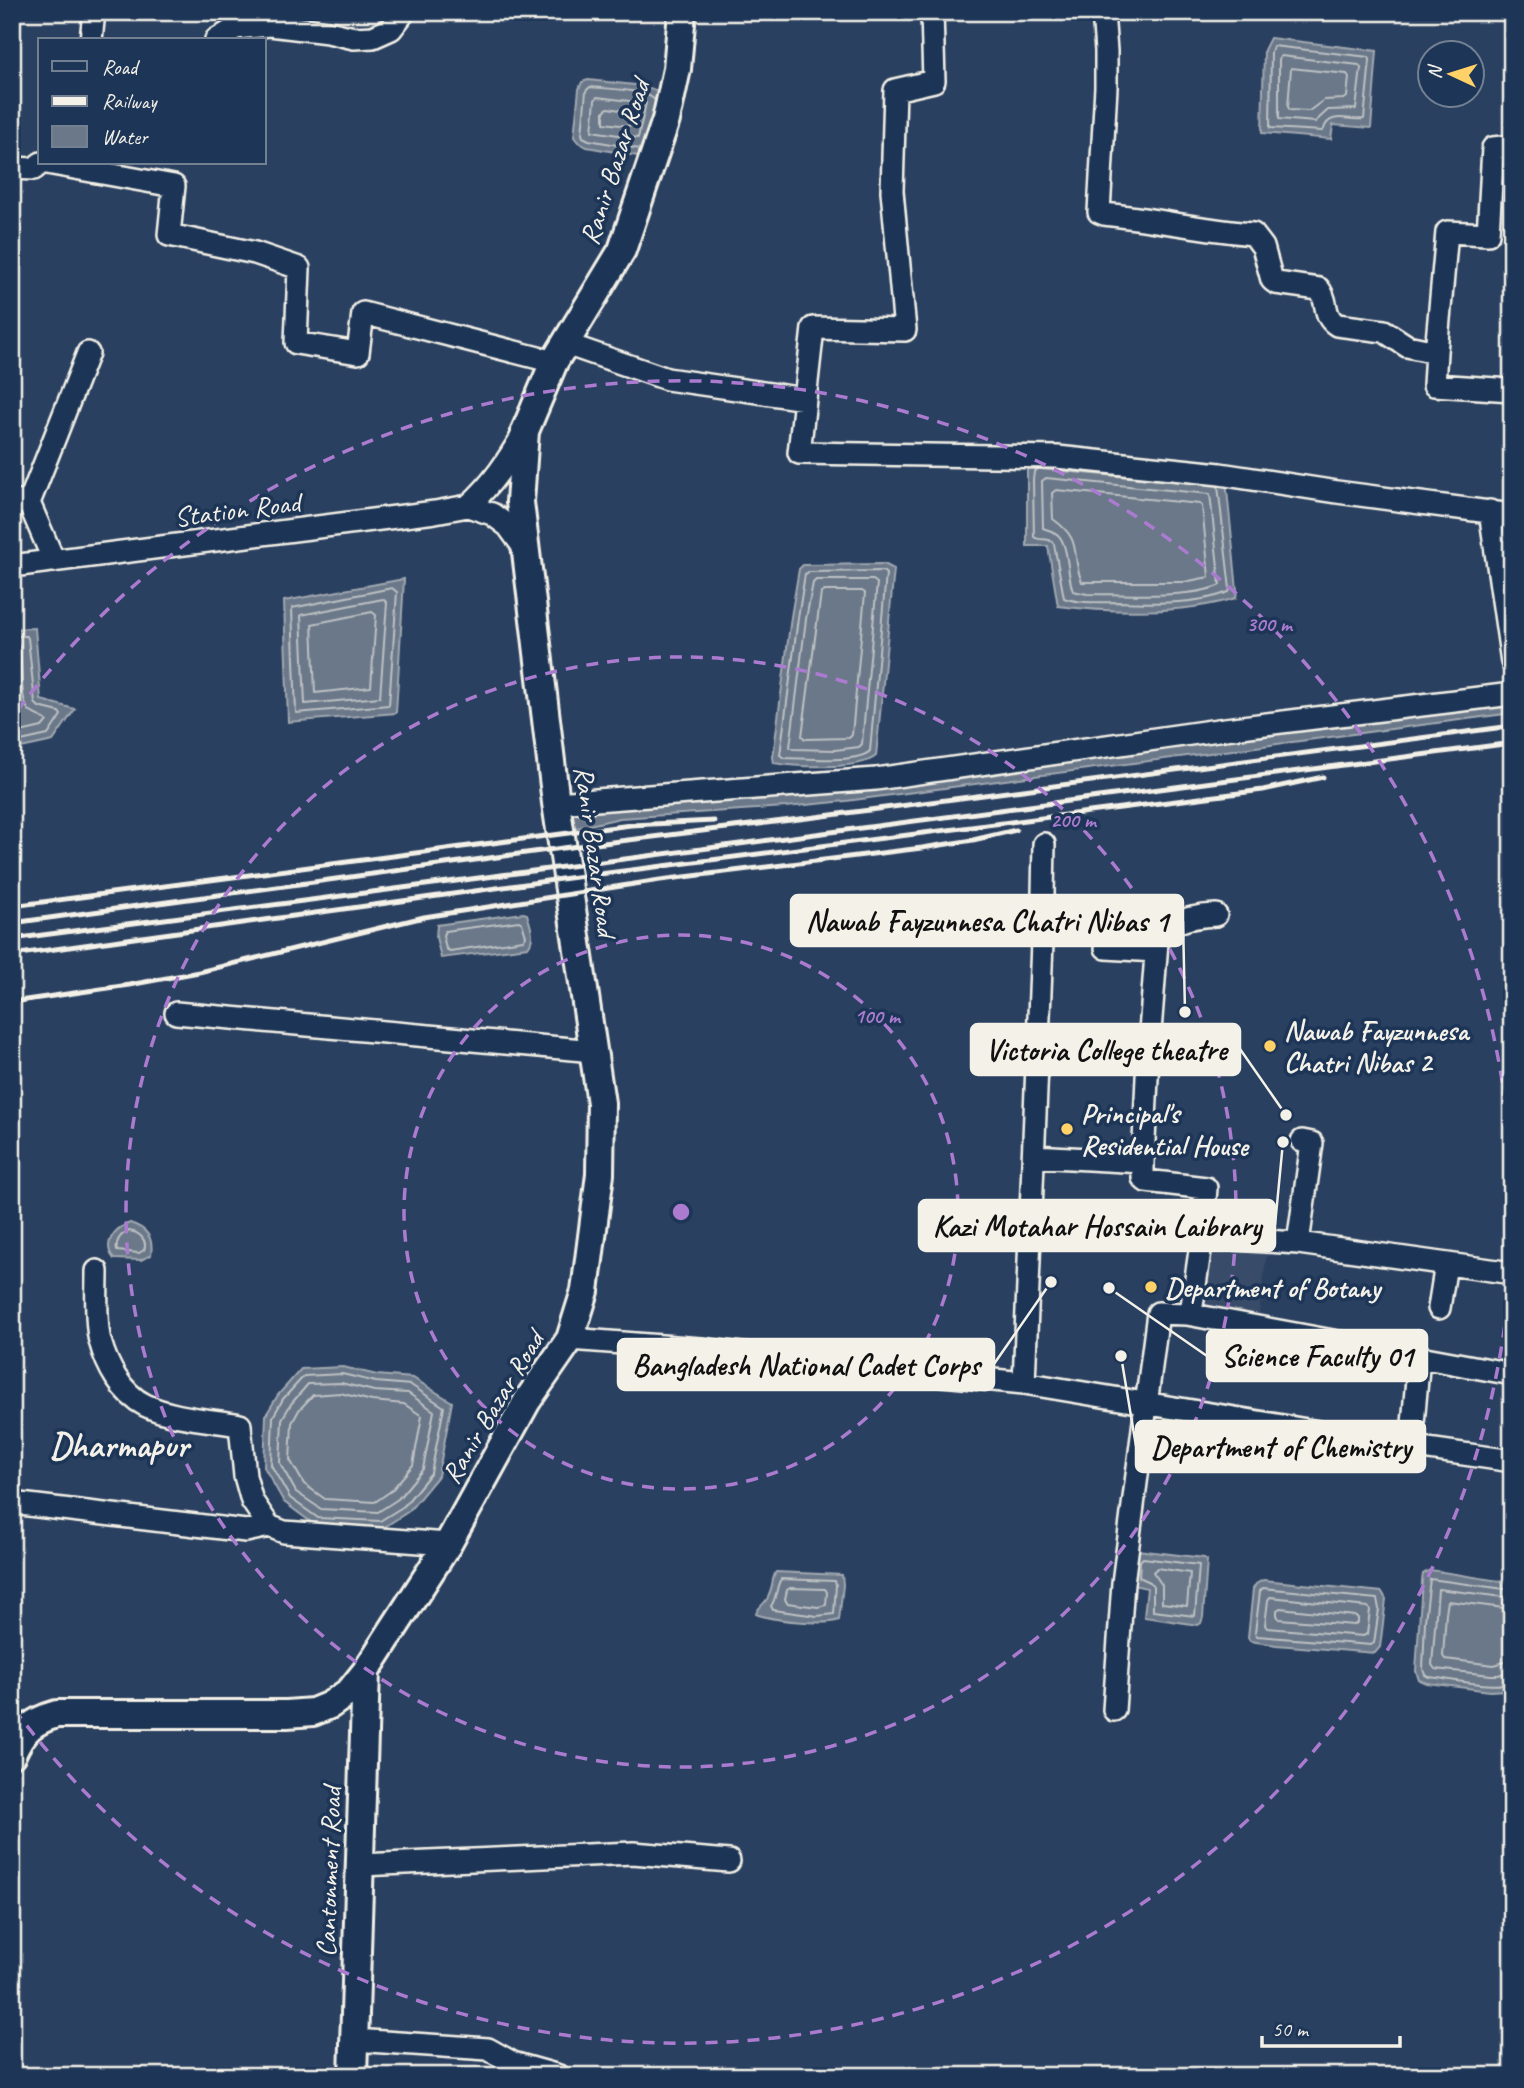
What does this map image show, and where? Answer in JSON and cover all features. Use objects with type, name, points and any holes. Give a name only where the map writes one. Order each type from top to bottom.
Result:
[{"type":"main road","name":"Ranir Bazar Road","points":[[12,1754],[29,1726],[57,1714],[313,1712],[350,1691],[366,1671],[448,1544],[527,1401],[570,1339],[585,1291],[600,1174],[601,1103],[556,803],[520,502],[525,431],[560,353],[622,250],[666,120],[677,69],[682,12]]},
{"type":"main road","name":"Cantonment Road","points":[[353,2076],[366,1671]]},
{"type":"street","points":[[91,38],[93,12]]},
{"type":"street","points":[[220,38],[236,29],[270,25],[354,38],[373,37],[391,29],[404,12]]},
{"type":"street","points":[[932,12],[934,81],[895,90],[892,191],[905,330],[813,328],[799,453],[1057,457],[1220,474],[1512,515]]},
{"type":"street","points":[[1103,12],[1106,87],[1099,212],[1253,234],[1263,247],[1272,280],[1276,283],[1319,289],[1324,298],[1325,311],[1333,323],[1384,331],[1407,346],[1436,352]]},
{"type":"street","points":[[1512,146],[1493,148],[1488,234],[1447,232],[1434,385],[1512,390]]},
{"type":"street","points":[[12,168],[34,169],[40,164]]},
{"type":"street","points":[[53,164],[174,186],[169,235],[255,253],[299,268],[296,343],[358,353],[363,313],[560,353],[667,379],[805,399]]},
{"type":"street","points":[[54,561],[20,502],[88,353]]},
{"type":"street","points":[[468,506],[503,469],[525,431]]},
{"type":"street","points":[[468,506],[492,514],[508,526],[527,552]]},
{"type":"street","name":"Station Road","points":[[12,566],[468,506]]},
{"type":"street","points":[[1490,511],[1512,662]]},
{"type":"street","points":[[556,803],[876,779],[1225,729],[1512,694]]},
{"type":"street","points":[[1024,1383],[1044,844]]},
{"type":"street","points":[[1187,1314],[1192,1307],[1206,1188],[1146,1181],[1143,1178],[1155,951],[1164,931],[1191,916],[1216,915]]},
{"type":"street","points":[[1106,948],[1155,951]]},
{"type":"street","points":[[176,1013],[594,1051]]},
{"type":"street","points":[[1097,1043],[1149,1047]]},
{"type":"street","points":[[1298,1242],[1312,1143],[1302,1141]]},
{"type":"street","points":[[1034,1156],[1143,1161]]},
{"type":"street","points":[[1202,1237],[1298,1242],[1512,1273]]},
{"type":"street","points":[[1439,1308],[1446,1264]]},
{"type":"street","points":[[97,1270],[100,1339],[113,1371],[126,1392],[146,1406],[240,1425],[245,1476],[252,1501],[269,1526],[284,1532],[448,1544]]},
{"type":"street","points":[[1114,1710],[1123,1583],[1158,1314],[1187,1314],[1512,1374]]},
{"type":"street","points":[[570,1339],[701,1349],[1024,1383],[1512,1461]]},
{"type":"street","points":[[1410,1446],[1419,1357]]},
{"type":"street","points":[[12,1503],[246,1531],[269,1526]]},
{"type":"street","points":[[361,1865],[633,1853],[729,1861]]},
{"type":"street","points":[[354,2040],[488,2049],[513,2063],[559,2076]]},
{"type":"shaded area","points":[[1207,1244],[1267,1253],[1258,1321],[1198,1313]]},
{"type":"water","points":[[1270,38],[1377,51],[1371,128],[1333,125],[1331,139],[1262,133],[1264,50]]},
{"type":"water","points":[[588,80],[644,86],[658,91],[664,101],[644,157],[587,147],[574,137],[579,89],[582,82]]},
{"type":"water","points":[[1036,462],[1226,480],[1236,598],[1194,607],[1148,611],[1058,606],[1048,546],[1027,546],[1027,471],[1029,466]]},
{"type":"water","points":[[884,564],[894,569],[876,756],[856,764],[842,765],[797,766],[774,763],[799,569],[803,565]]},
{"type":"water","points":[[404,579],[396,713],[288,722],[284,601]]},
{"type":"water","points":[[35,628],[41,700],[75,709],[53,741],[12,750],[12,629]]},
{"type":"water","points":[[1512,700],[1512,713],[846,801],[620,818],[577,828],[572,825],[570,815],[792,796]]},
{"type":"water","points":[[527,914],[532,931],[528,947],[441,958],[436,937],[437,925]]},
{"type":"water","points":[[130,1223],[148,1234],[151,1255],[141,1260],[114,1259],[109,1248],[112,1237],[124,1225]]},
{"type":"water","points":[[343,1367],[377,1375],[413,1378],[452,1402],[438,1476],[409,1511],[383,1528],[315,1525],[284,1502],[264,1467],[266,1415],[278,1395],[301,1369]]},
{"type":"water","points":[[1137,1550],[1207,1560],[1201,1623],[1198,1625],[1144,1617],[1147,1588],[1133,1585]]},
{"type":"water","points":[[1430,1570],[1512,1583],[1513,1655],[1506,1690],[1490,1691],[1419,1680],[1416,1671],[1422,1581],[1423,1574]]},
{"type":"water","points":[[776,1572],[842,1575],[839,1620],[798,1622],[756,1614],[768,1598]]},
{"type":"water","points":[[1263,1580],[1382,1592],[1386,1599],[1380,1647],[1375,1653],[1250,1641],[1248,1638],[1253,1589]]},
{"type":"railway","points":[[12,923],[563,848],[1512,726]]},
{"type":"railway","points":[[12,939],[1512,743]]},
{"type":"railway","points":[[12,955],[568,878],[1263,790],[1323,777]]},
{"type":"railway","points":[[12,906],[631,825],[714,821]]},
{"type":"railway","points":[[12,1002],[199,972],[424,917],[660,880],[922,848],[1016,830]]},
{"type":"place","name":"Nawab Fayzunnesa Chatri Nibas 1","points":[[1185,1012]]},
{"type":"place","name":"Nawab Fayzunnesa Chatri Nibas 2","points":[[1270,1046]]},
{"type":"place","name":"Victoria College theatre","points":[[1286,1115]]},
{"type":"place","name":"Principal's Residential House","points":[[1067,1129]]},
{"type":"place","name":"Kazi Motahar Hossain Laibrary","points":[[1283,1142]]},
{"type":"place","name":"Bangladesh National Cadet Corps","points":[[1051,1282]]},
{"type":"place","name":"Department of Botany","points":[[1151,1287]]},
{"type":"place","name":"Science Faculty 01","points":[[1109,1288]]},
{"type":"place","name":"Department of Chemistry","points":[[1121,1356]]},
{"type":"district","name":"Dharmapur","points":[[119,1445]]}]
